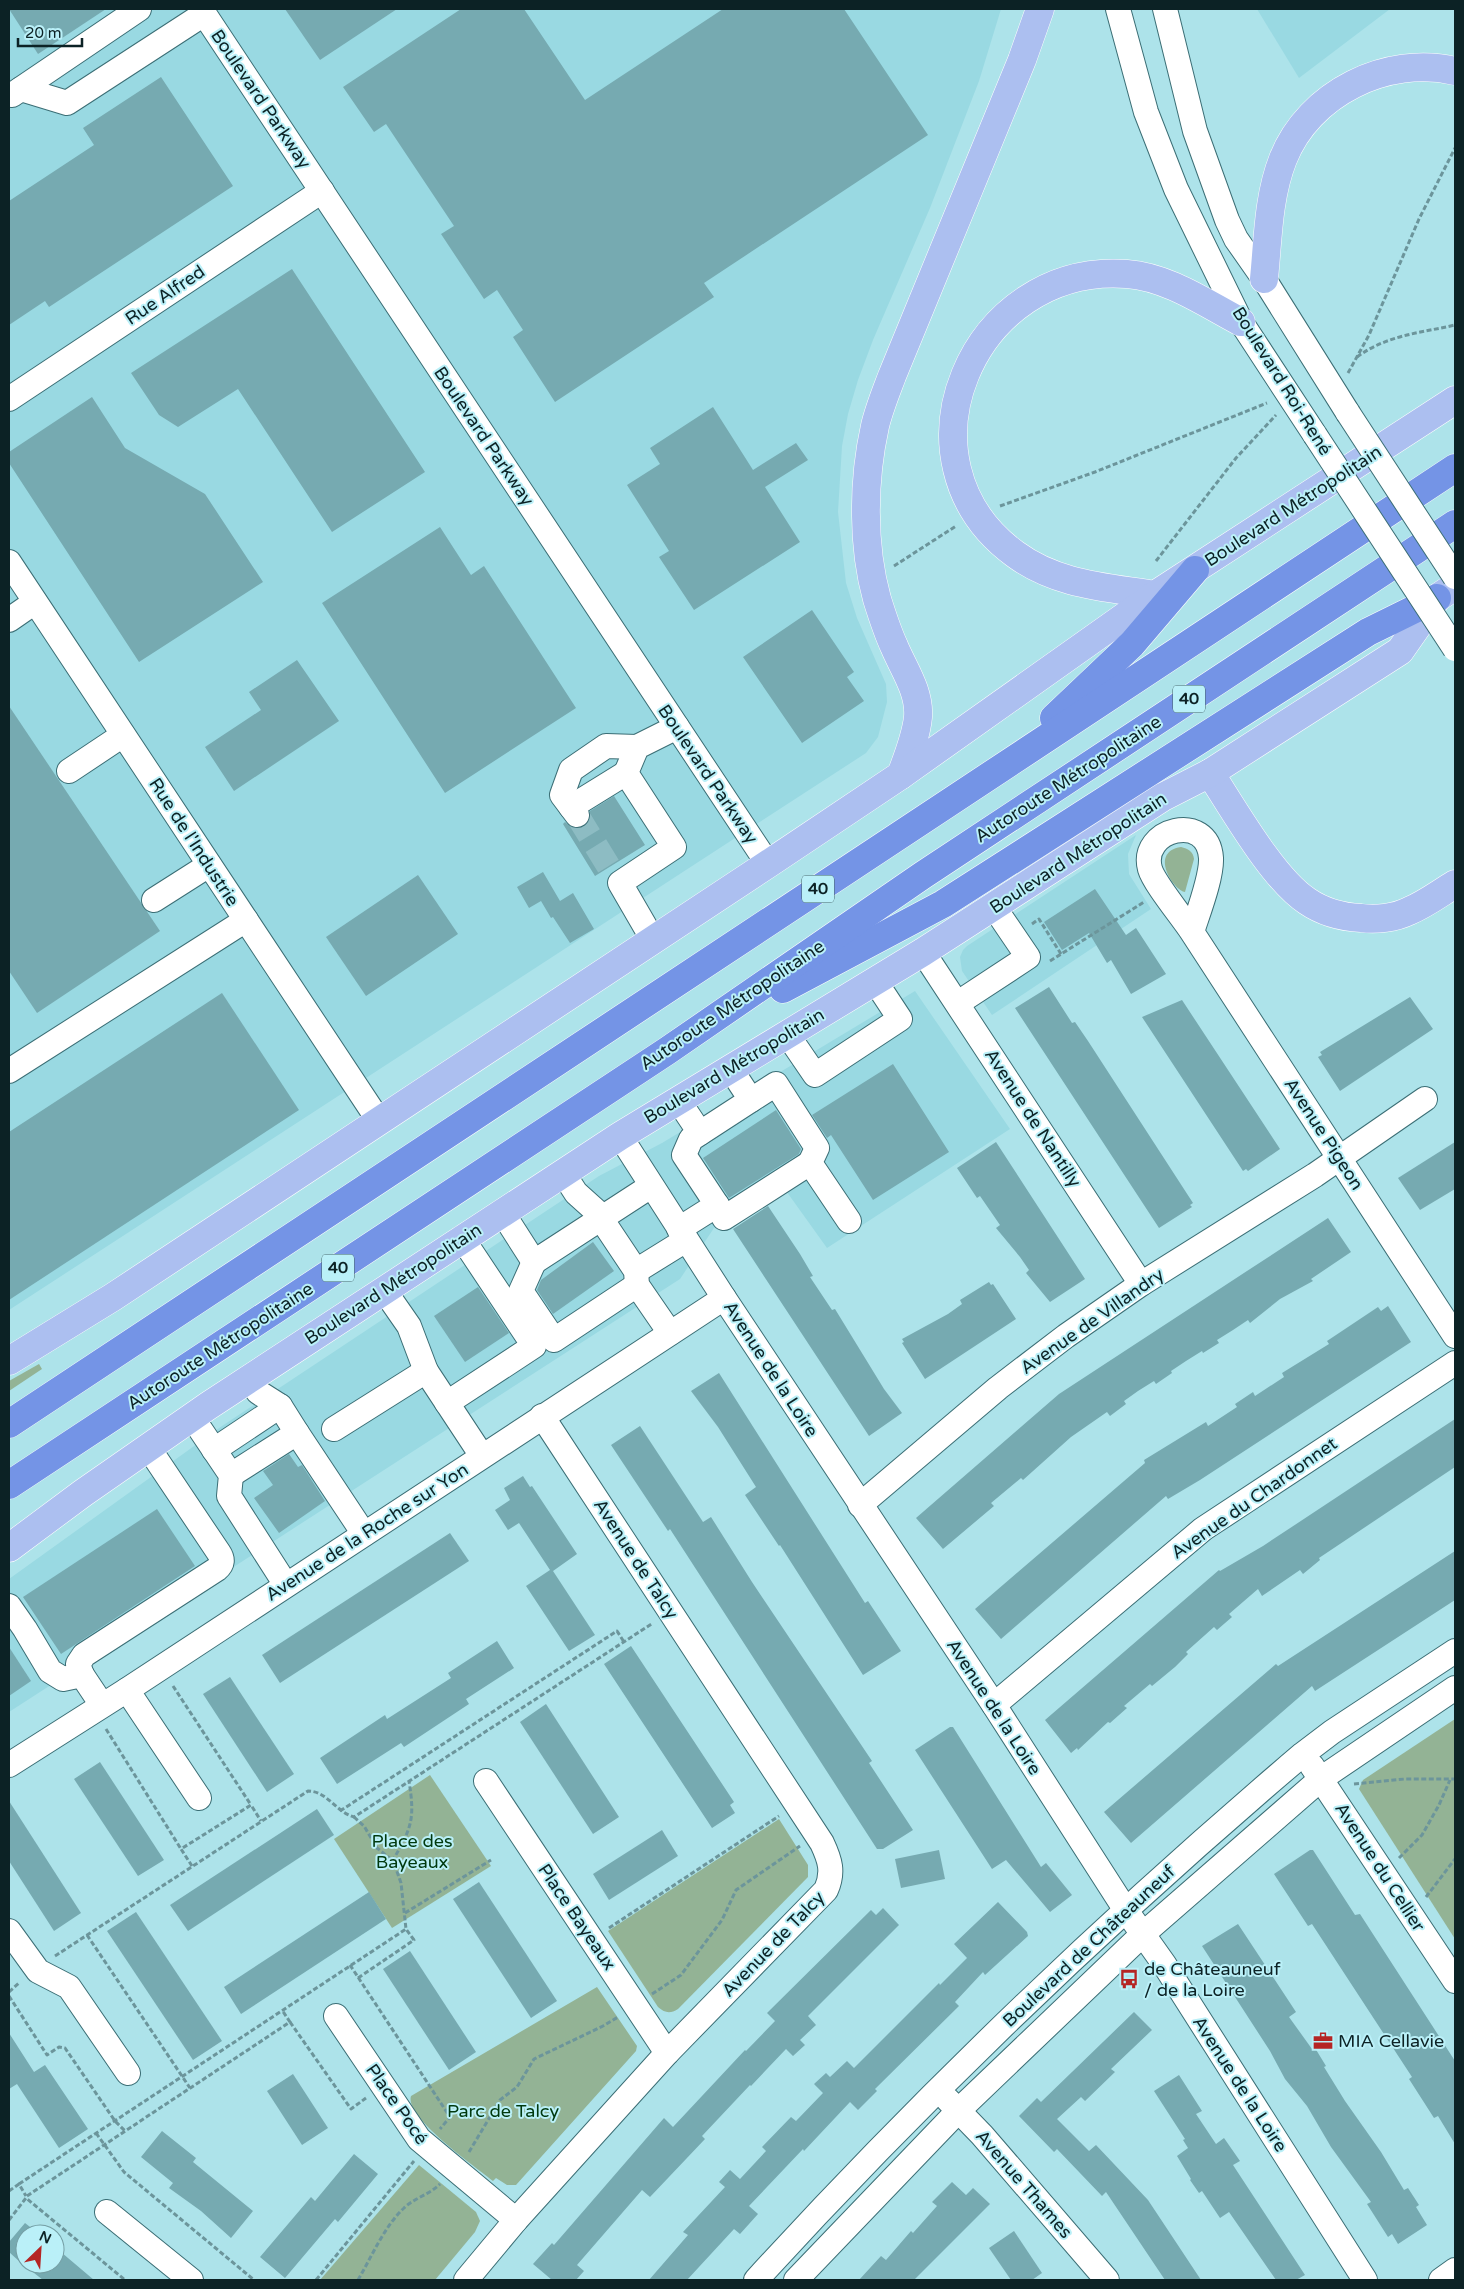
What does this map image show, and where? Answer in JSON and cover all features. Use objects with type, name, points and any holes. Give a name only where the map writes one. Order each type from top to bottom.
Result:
[{"type":"highway","name":"40","points":[[9,1424],[1455,468]]},
{"type":"highway","name":"Autoroute Métropolitaine","points":[[9,1485],[667,1051],[923,875],[1455,524]]},
{"type":"highway","points":[[1000,769],[1132,644],[1195,570]]},
{"type":"highway","points":[[667,1051],[943,904],[1368,632],[1446,592]]},
{"type":"main road","points":[[901,774],[913,742],[918,715],[916,698],[910,679],[894,646],[877,598],[868,547],[867,523],[871,449],[875,424],[892,376],[1022,60],[1040,9]]},
{"type":"main road","points":[[1264,279],[1270,208],[1278,173],[1292,141],[1314,112],[1344,89],[1376,74],[1414,68],[1455,71]]},
{"type":"main road","points":[[1155,595],[1083,584],[1048,574],[1005,546],[978,515],[966,494],[957,463],[954,429],[959,395],[970,364],[985,338],[1001,319],[1022,301],[1071,278],[1091,275],[1129,274],[1148,278],[1180,289],[1241,322]]},
{"type":"main road","name":"Boulevard Métropolitain","points":[[9,1361],[113,1297],[768,864],[901,774],[1155,595],[1455,400]]},
{"type":"main road","name":"Boulevard Métropolitain","points":[[9,1548],[192,1417],[502,1212],[678,1100],[923,952],[1163,797],[1210,773],[1400,651],[1446,592]]},
{"type":"main road","points":[[1210,773],[1282,878],[1305,900],[1318,908],[1353,918],[1371,919],[1391,916],[1408,912],[1455,884]]},
{"type":"street","points":[[15,93],[139,9]]},
{"type":"street","name":"Boulevard Roi-René","points":[[1118,9],[1137,85],[1155,139],[1176,189],[1241,322],[1455,649]]},
{"type":"street","points":[[1164,9],[1190,113],[1216,193],[1236,239],[1264,279],[1348,413],[1455,577]]},
{"type":"street","points":[[15,93],[67,103],[202,11]]},
{"type":"street","name":"Boulevard Parkway","points":[[202,11],[768,864]]},
{"type":"street","name":"Rue Alfred","points":[[9,399],[322,191]]},
{"type":"street","name":"Rue de l'Industrie","points":[[9,562],[379,1121]]},
{"type":"street","points":[[9,620],[35,602]]},
{"type":"street","points":[[637,746],[626,773],[574,811],[562,795],[571,770],[606,746],[637,746],[677,727]]},
{"type":"street","points":[[69,771],[123,735]]},
{"type":"street","points":[[626,773],[674,847],[615,875],[653,940]]},
{"type":"street","points":[[154,900],[210,865]]},
{"type":"street","points":[[958,1003],[1028,957],[994,907]]},
{"type":"street","points":[[9,1071],[246,920]]},
{"type":"street","name":"Avenue Pigeon","points":[[1192,932],[1455,1336]]},
{"type":"street","name":"Avenue de Nantilly","points":[[923,952],[1141,1284]]},
{"type":"street","points":[[787,1034],[815,1075],[900,1019],[875,981]]},
{"type":"street","points":[[730,1068],[752,1100]]},
{"type":"street","points":[[776,1084],[816,1148],[810,1163],[724,1218],[684,1155],[691,1139],[700,1134],[776,1084]]},
{"type":"street","name":"Avenue de Villandry","points":[[860,1505],[998,1388],[1066,1336],[1141,1284],[1340,1158],[1425,1099]]},
{"type":"street","points":[[678,1100],[700,1134]]},
{"type":"street","name":"Avenue de la Loire","points":[[620,1136],[860,1505],[994,1705],[1125,1910],[1169,1972],[1365,2280]]},
{"type":"street","points":[[810,1163],[849,1221]]},
{"type":"street","points":[[563,1173],[576,1193],[601,1218],[670,1333]]},
{"type":"street","points":[[651,1186],[534,1262],[521,1290],[554,1340],[637,1278],[716,1205]]},
{"type":"street","points":[[502,1212],[534,1262]]},
{"type":"street","points":[[447,1403],[534,1346],[462,1238]]},
{"type":"street","points":[[384,1290],[409,1326],[426,1371],[482,1456]]},
{"type":"street","name":"Avenue de la Roche sur Yon","points":[[9,1765],[161,1668],[286,1584],[724,1298]]},
{"type":"street","name":"Avenue du Chardonnet","points":[[994,1705],[1203,1529],[1455,1362]]},
{"type":"street","points":[[334,1429],[426,1371]]},
{"type":"street","points":[[250,1379],[258,1392],[280,1406],[364,1534]]},
{"type":"street","points":[[214,1450],[280,1406]]},
{"type":"street","name":"Avenue de Talcy","points":[[466,2280],[516,2220],[667,2053],[826,1890],[832,1877],[830,1860],[817,1834],[542,1416]]},
{"type":"street","points":[[192,1417],[231,1475],[229,1496],[286,1584]]},
{"type":"street","points":[[231,1475],[297,1433]]},
{"type":"street","points":[[98,1708],[78,1664],[84,1655],[217,1569],[221,1564],[219,1553],[148,1447]]},
{"type":"street","points":[[9,1606],[34,1628],[54,1675],[68,1679],[82,1674]]},
{"type":"street","name":"Boulevard de Châteauneuf","points":[[756,2280],[853,2175],[1125,1910],[1303,1754],[1332,1732],[1455,1652]]},
{"type":"street","name":"Boulevard de Châteauneuf","points":[[796,2280],[959,2110],[1143,1934],[1325,1782],[1455,1688]]},
{"type":"street","points":[[127,1690],[199,1798]]},
{"type":"street","name":"Avenue du Cellier","points":[[1303,1754],[1325,1782],[1455,1981]]},
{"type":"street","name":"Place Bayeaux","points":[[486,1781],[667,2053]]},
{"type":"street","points":[[9,1932],[36,1968],[69,1987],[128,2073]]},
{"type":"street","name":"Place Pocé","points":[[336,2016],[414,2132],[426,2146],[516,2220]]},
{"type":"street","name":"Avenue Thames","points":[[939,2090],[959,2110],[1107,2280]]},
{"type":"street","points":[[107,2212],[191,2280]]},
{"type":"street","points":[[772,2263],[791,2280]]},
{"type":"street","points":[[1441,2280],[1455,2270]]},
{"type":"path","points":[[1348,375],[1368,335],[1419,219],[1455,148]]},
{"type":"path","points":[[1356,357],[1378,343],[1394,337],[1455,325]]},
{"type":"path","points":[[888,569],[940,535],[978,515],[1096,472],[1269,402]]},
{"type":"path","points":[[1156,561],[1236,458],[1277,414]]},
{"type":"path","points":[[1048,963],[1147,900]]},
{"type":"path","points":[[1039,920],[1061,954]]},
{"type":"path","points":[[354,1817],[671,1612]]},
{"type":"path","points":[[340,1811],[617,1631],[624,1642]]},
{"type":"path","points":[[161,1668],[261,1821]]},
{"type":"path","points":[[98,1708],[192,1866]]},
{"type":"path","points":[[1325,1782],[1455,1779]]},
{"type":"path","points":[[1384,1872],[1422,1835],[1439,1805],[1450,1780]]},
{"type":"path","points":[[393,1861],[407,1836],[413,1811],[409,1781]]},
{"type":"path","points":[[36,1968],[308,1791],[316,1791],[340,1811],[354,1817],[364,1826],[377,1848],[393,1861],[401,1883],[406,1929],[414,1940],[358,1978]]},
{"type":"path","points":[[590,1937],[607,1929],[797,1804]]},
{"type":"path","points":[[181,1849],[251,1805]]},
{"type":"path","points":[[358,2280],[389,2225],[405,2207],[434,2191],[472,2150],[500,2100],[517,2087],[534,2059],[603,2026],[681,1975],[722,1920],[736,1890],[817,1834]]},
{"type":"path","points":[[1413,1916],[1455,1859]]},
{"type":"path","points":[[405,1912],[491,1860]]},
{"type":"path","points":[[9,2191],[406,1929]]},
{"type":"path","points":[[87,1935],[190,2088]]},
{"type":"path","points":[[316,2280],[450,2117],[350,1965]]},
{"type":"path","points":[[9,1996],[46,2055],[59,2047],[65,2048],[115,2121],[125,2131]]},
{"type":"path","points":[[282,2010],[351,2109],[384,2086]]},
{"type":"path","points":[[9,2220],[26,2197],[290,2022]]},
{"type":"path","points":[[96,2133],[124,2172],[254,2280]]},
{"type":"path","points":[[19,2184],[26,2197],[125,2280]]},
{"type":"shaded area","points":[[9,9],[1001,9],[979,81],[930,208],[873,340],[858,380],[848,414],[842,446],[838,512],[846,583],[857,618],[886,684],[887,702],[878,737],[866,753],[9,1310]]},
{"type":"shaded area","points":[[1257,9],[1390,9],[1299,78]]},
{"type":"shaded area","points":[[1136,835],[1128,854],[1129,874],[1151,909],[992,1015],[962,971],[960,957],[963,950]]},
{"type":"shaded area","points":[[915,991],[1010,1129],[827,1248],[784,1188],[714,1228],[680,1279],[9,1712],[9,1579],[222,1426],[599,1176],[662,1143]]},
{"type":"green space","points":[[1181,847],[1190,851],[1194,859],[1185,892],[1180,890],[1170,879],[1165,863],[1166,856],[1171,850]]},
{"type":"green space","points":[[39,1364],[42,1369],[9,1391],[9,1381]]},
{"type":"green space","points":[[1455,1719],[1455,1939],[1359,1789],[1363,1780]]},
{"type":"green space","name":"Place des Bayeaux","points":[[430,1775],[491,1866],[392,1928],[334,1839]]},
{"type":"green space","points":[[779,1819],[808,1865],[808,1877],[678,2009],[672,2012],[663,2011],[658,2007],[608,1931]]},
{"type":"green space","name":"Parc de Talcy","points":[[597,1987],[637,2046],[636,2051],[516,2185],[507,2185],[496,2178],[493,2181],[443,2142],[430,2129],[412,2105],[411,2096]]},
{"type":"green space","name":"Parc de Talcy","points":[[419,2165],[476,2212],[480,2221],[475,2232],[435,2280],[320,2280]]},
{"type":"building","points":[[9,9],[106,9],[38,54]]},
{"type":"building","points":[[285,9],[397,9],[320,60]]},
{"type":"building","points":[[461,9],[524,9],[585,100],[723,9],[844,9],[928,135],[704,283],[714,297],[555,402],[513,337],[523,330],[497,290],[484,299],[441,234],[454,226],[386,124],[374,132],[343,87]]},
{"type":"building","points":[[161,77],[233,186],[49,307],[45,301],[9,325],[9,201],[94,145],[83,128]]},
{"type":"building","points":[[292,269],[425,472],[332,532],[238,389],[178,427],[159,415],[131,373]]},
{"type":"building","points":[[92,397],[125,448],[205,494],[263,582],[139,662],[9,463],[9,452]]},
{"type":"building","points":[[713,407],[753,470],[796,443],[808,460],[765,487],[800,542],[694,610],[659,557],[669,551],[627,485],[660,464],[650,448]]},
{"type":"building","points":[[440,527],[471,575],[484,566],[576,708],[445,793],[322,603]]},
{"type":"building","points":[[812,610],[854,672],[847,677],[864,701],[802,743],[743,657]]},
{"type":"building","points":[[297,660],[339,721],[234,791],[205,747],[261,710],[249,692]]},
{"type":"building","points":[[9,706],[160,931],[37,1013],[9,971]]},
{"type":"building","points":[[614,796],[645,845],[595,876],[563,824],[565,822],[571,827],[578,829],[585,826],[590,820],[590,811]]},
{"type":"building","points":[[543,872],[560,901],[573,893],[594,929],[570,943],[541,901],[529,908],[517,887]]},
{"type":"building","points":[[418,875],[458,934],[366,996],[326,937]]},
{"type":"building","points":[[1095,889],[1126,935],[1136,928],[1166,974],[1131,994],[1111,960],[1107,963],[1089,933],[1062,950],[1044,922]]},
{"type":"building","points":[[1049,987],[1072,1023],[1075,1022],[1088,1041],[1193,1203],[1190,1205],[1192,1207],[1159,1228],[1015,1008]]},
{"type":"building","points":[[222,993],[299,1110],[9,1300],[9,1132]]},
{"type":"building","points":[[1410,997],[1433,1029],[1340,1091],[1318,1057],[1322,1055],[1320,1052]]},
{"type":"building","points":[[1182,1000],[1280,1149],[1248,1171],[1246,1169],[1243,1171],[1142,1017]]},
{"type":"building","points":[[893,1064],[949,1152],[873,1200],[831,1135],[827,1138],[812,1115]]},
{"type":"building","points":[[776,1110],[801,1149],[799,1154],[729,1198],[703,1158]]},
{"type":"building","points":[[996,1142],[1085,1279],[1050,1302],[1026,1273],[1029,1270],[996,1228],[1000,1225],[980,1196],[977,1198],[957,1168]]},
{"type":"building","points":[[1455,1142],[1455,1189],[1420,1210],[1398,1178]]},
{"type":"building","points":[[768,1206],[813,1276],[810,1277],[832,1310],[835,1309],[884,1389],[902,1413],[869,1436],[733,1229]]},
{"type":"building","points":[[1328,1218],[1351,1252],[1311,1279],[1313,1281],[1280,1299],[1250,1323],[1248,1320],[1217,1340],[1219,1343],[1186,1361],[1156,1384],[1154,1381],[1138,1391],[1124,1401],[1126,1404],[1110,1416],[1107,1412],[1071,1437],[1023,1480],[1021,1478],[991,1503],[994,1506],[943,1549],[916,1518],[1059,1394]]},
{"type":"building","points":[[593,1242],[614,1271],[553,1314],[537,1290],[541,1280]]},
{"type":"building","points":[[989,1282],[991,1285],[993,1284],[1016,1319],[925,1379],[902,1343],[904,1342],[902,1339],[948,1314],[962,1304],[960,1300]]},
{"type":"building","points":[[478,1287],[509,1333],[465,1362],[434,1316]]},
{"type":"building","points":[[1388,1306],[1411,1342],[1200,1480],[1168,1499],[1166,1496],[1001,1639],[975,1609],[1145,1463],[1144,1460],[1206,1422],[1208,1426],[1237,1407],[1235,1404],[1253,1392],[1255,1396],[1284,1377],[1282,1373],[1329,1344],[1327,1341],[1378,1307],[1381,1311]]},
{"type":"building","points":[[719,1373],[865,1603],[868,1601],[901,1651],[863,1675],[780,1545],[745,1495],[756,1487],[718,1427],[691,1391]]},
{"type":"building","points":[[1455,1419],[1455,1467],[1319,1558],[1320,1560],[1303,1574],[1300,1570],[1262,1596],[1258,1589],[1229,1614],[1232,1617],[1217,1630],[1214,1627],[1186,1652],[1188,1654],[1175,1667],[1152,1686],[1150,1684],[1124,1706],[1127,1708],[1110,1723],[1108,1722],[1078,1750],[1077,1748],[1071,1753],[1045,1720],[1219,1570],[1263,1546]]},
{"type":"building","points":[[640,1426],[703,1522],[711,1517],[752,1582],[872,1761],[869,1763],[913,1830],[883,1849],[877,1849],[670,1529],[668,1531],[611,1445]]},
{"type":"building","points":[[289,1454],[298,1467],[302,1465],[325,1501],[279,1533],[254,1498],[273,1485],[263,1471]]},
{"type":"building","points":[[523,1476],[530,1487],[532,1486],[577,1554],[553,1571],[595,1635],[569,1651],[526,1586],[550,1570],[519,1523],[508,1530],[495,1510],[510,1500],[504,1488]]},
{"type":"building","points":[[157,1509],[195,1566],[61,1654],[23,1597]]},
{"type":"building","points":[[450,1533],[469,1561],[280,1683],[262,1655]]},
{"type":"building","points":[[1455,1551],[1455,1600],[1315,1691],[1312,1686],[1131,1843],[1104,1812],[1276,1664],[1278,1666]]},
{"type":"building","points":[[497,1641],[514,1668],[466,1699],[469,1704],[404,1747],[401,1743],[337,1784],[320,1758],[385,1715],[387,1719],[451,1678],[448,1673]]},
{"type":"building","points":[[631,1646],[734,1802],[730,1805],[735,1813],[712,1828],[604,1664]]},
{"type":"building","points":[[9,1647],[31,1681],[9,1696]]},
{"type":"building","points":[[230,1677],[294,1774],[267,1792],[203,1694]]},
{"type":"building","points":[[546,1704],[619,1817],[593,1834],[520,1722]]},
{"type":"building","points":[[950,1727],[953,1727],[1041,1867],[1046,1863],[1072,1895],[1050,1912],[1006,1860],[992,1869],[915,1750]]},
{"type":"building","points":[[100,1762],[164,1860],[138,1876],[74,1779]]},
{"type":"building","points":[[9,1801],[81,1913],[54,1931],[9,1861]]},
{"type":"building","points":[[317,1809],[334,1835],[188,1931],[170,1905]]},
{"type":"building","points":[[662,1830],[678,1856],[609,1900],[593,1874]]},
{"type":"building","points":[[939,1850],[945,1879],[901,1888],[895,1859]]},
{"type":"building","points":[[1310,1850],[1313,1850],[1355,1915],[1360,1914],[1455,2061],[1455,2144],[1438,2116],[1434,2118],[1409,2079],[1412,2077],[1312,1924],[1308,1926],[1274,1874]]},
{"type":"building","points":[[479,1882],[557,2001],[531,2018],[453,1899]]},
{"type":"building","points":[[369,1892],[386,1919],[241,2014],[224,1987]]},
{"type":"building","points":[[998,1902],[1027,1932],[1028,1936],[985,1975],[983,1972],[955,2002],[959,2006],[875,2089],[877,2091],[858,2110],[850,2102],[804,2151],[803,2149],[749,2206],[758,2214],[740,2234],[734,2229],[687,2280],[649,2280],[688,2235],[683,2232],[725,2187],[719,2182],[730,2170],[740,2179],[766,2151],[762,2147],[791,2117],[796,2121],[823,2093],[814,2084],[826,2073],[830,2077],[847,2061],[854,2068],[939,1983],[940,1985],[967,1958],[954,1944]]},
{"type":"building","points":[[883,1908],[899,1925],[808,2016],[816,2025],[800,2040],[805,2045],[793,2056],[786,2049],[702,2136],[705,2139],[650,2197],[642,2190],[577,2265],[584,2271],[576,2280],[552,2280],[533,2264],[552,2243],[554,2245],[664,2118],[673,2127],[745,2050],[775,2021],[767,2013],[871,1910],[876,1915]]},
{"type":"building","points":[[136,1912],[222,2041],[193,2060],[107,1931]]},
{"type":"building","points":[[1238,1924],[1296,2012],[1289,2017],[1312,2049],[1315,2048],[1326,2066],[1324,2067],[1345,2101],[1381,2152],[1404,2190],[1408,2188],[1419,2205],[1416,2207],[1427,2225],[1398,2244],[1392,2234],[1388,2237],[1367,2204],[1371,2202],[1331,2147],[1307,2106],[1285,2079],[1270,2051],[1202,1946]]},
{"type":"building","points":[[410,1951],[476,2052],[449,2070],[383,1969]]},
{"type":"building","points":[[1134,2012],[1152,2030],[1111,2069],[1115,2072],[1085,2101],[1081,2097],[1057,2119],[1089,2151],[1096,2145],[1148,2200],[1201,2280],[1165,2280],[1106,2192],[1102,2196],[1057,2149],[1054,2152],[1019,2116],[1037,2098],[1041,2102]]},
{"type":"building","points":[[9,2033],[34,2072],[45,2065],[88,2129],[59,2148],[17,2084],[9,2089]]},
{"type":"building","points":[[293,2074],[328,2128],[302,2145],[267,2091]]},
{"type":"building","points":[[1179,2075],[1202,2111],[1196,2114],[1216,2144],[1224,2138],[1240,2161],[1233,2165],[1305,2275],[1296,2280],[1276,2280],[1229,2212],[1220,2218],[1202,2191],[1199,2193],[1190,2180],[1177,2156],[1188,2148],[1183,2140],[1185,2139],[1154,2091]]},
{"type":"building","points":[[162,2131],[196,2158],[193,2162],[253,2211],[231,2238],[201,2211],[169,2188],[173,2183],[141,2157]]},
{"type":"building","points":[[354,2154],[378,2174],[338,2222],[335,2219],[285,2278],[260,2257],[311,2197],[315,2201]]},
{"type":"building","points":[[952,2182],[966,2195],[973,2188],[990,2204],[914,2280],[859,2280],[881,2256],[886,2260],[911,2231],[913,2233],[937,2206],[932,2202]]},
{"type":"building","points":[[1014,2231],[1042,2273],[1032,2280],[1011,2280],[989,2248]]},
{"type":"building","points":[[15,2235],[15,2257],[9,2252],[9,2242]]},
{"type":"building","points":[[65,2255],[94,2280],[43,2280],[35,2274],[65,2274]]},
{"type":"tunnel","points":[[577,815],[609,867]]},
{"type":"place","name":"de Châteauneuf / de la Loire","points":[[1129,1979]]},
{"type":"place","name":"MIA Cellavie","points":[[1323,2041]]}]
